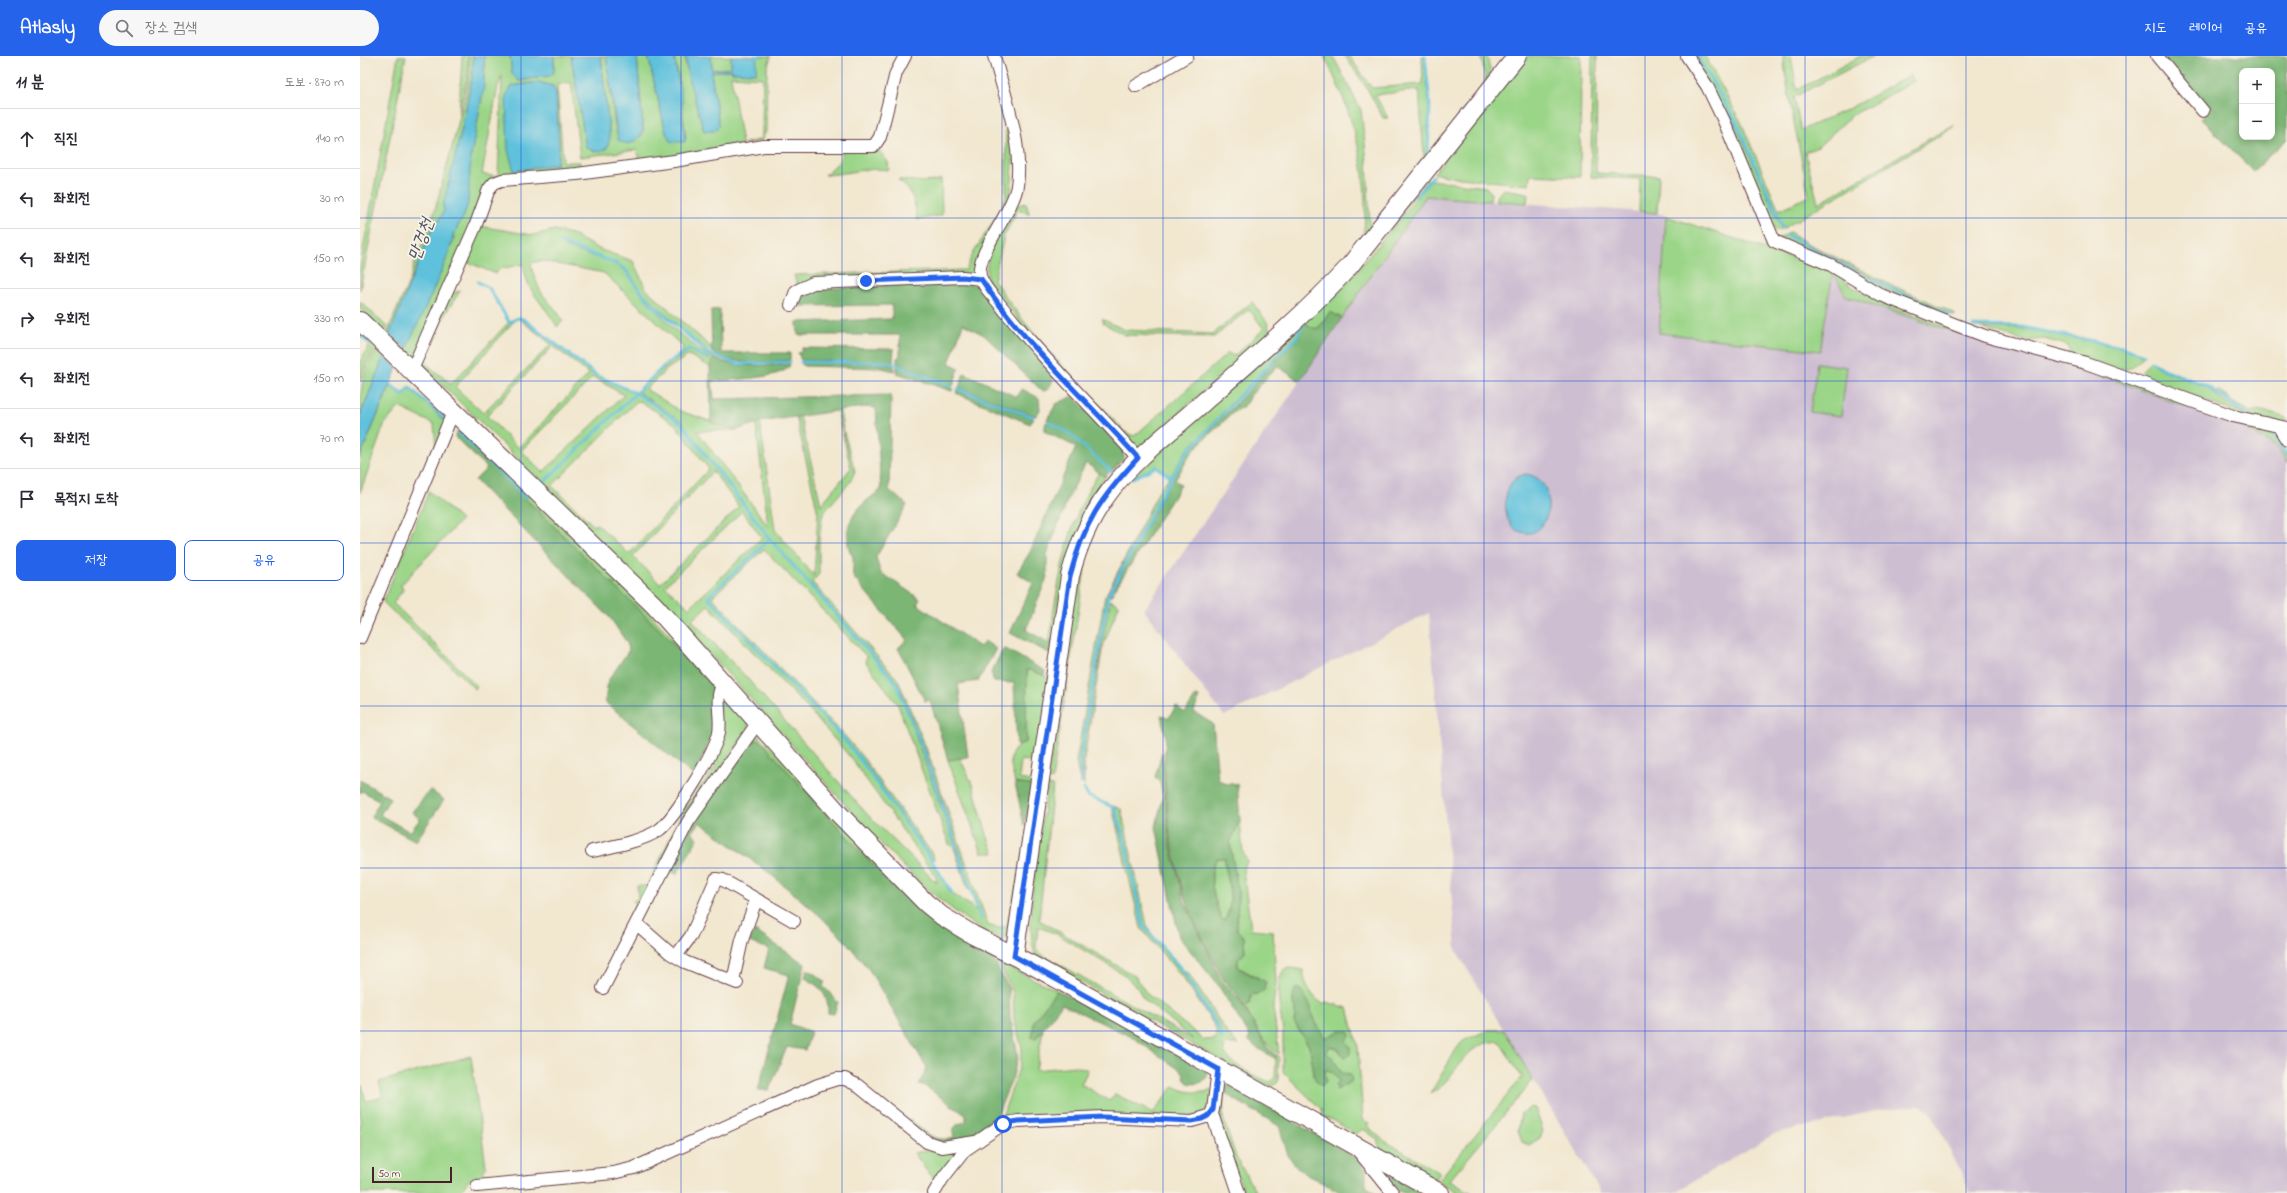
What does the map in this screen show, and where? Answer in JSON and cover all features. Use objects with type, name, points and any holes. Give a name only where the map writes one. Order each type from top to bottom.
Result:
[{"type":"main road","points":[[1014,956],[1070,576],[1076,553],[1092,516],[1110,489],[1138,458],[1217,391],[1320,297],[1348,268],[1517,56]]},
{"type":"main road","points":[[360,321],[654,605],[840,815],[926,903],[942,916],[973,936],[1014,956],[1440,1193]]},
{"type":"street","points":[[410,370],[472,232],[489,189],[494,183],[506,180],[577,174],[674,161],[764,146],[874,146],[880,137],[896,73],[906,56]]},
{"type":"street","points":[[994,56],[1018,150],[1017,187],[1008,211],[981,263],[981,279],[1012,319],[1060,375],[1138,458]]},
{"type":"street","points":[[1136,86],[1187,56]]},
{"type":"street","points":[[1687,56],[1706,86],[1724,121],[1769,234],[1774,241],[1831,264],[1881,295],[1951,323],[1985,336],[2086,363],[2233,416],[2283,427],[2287,440]]},
{"type":"street","points":[[2158,56],[2203,111]]},
{"type":"street","points":[[791,305],[796,291],[813,283],[963,277],[981,279]]},
{"type":"street","points":[[360,638],[454,412]]},
{"type":"street","points":[[592,851],[650,835],[663,826],[701,770],[719,733],[718,694],[723,684]]},
{"type":"street","points":[[603,988],[688,822],[758,722]]},
{"type":"street","points":[[676,956],[691,936],[716,879],[723,880],[794,921]]},
{"type":"street","points":[[637,924],[654,940],[685,962],[735,982],[742,940],[756,900]]},
{"type":"street","points":[[1218,1069],[1212,1114],[1239,1193]]},
{"type":"street","points":[[477,1186],[607,1173],[634,1168],[804,1091],[838,1079],[850,1081],[857,1085],[927,1142],[942,1147],[975,1142]]},
{"type":"street","points":[[934,1193],[956,1161],[975,1142],[1003,1124],[1018,1121],[1103,1117],[1192,1121],[1202,1119],[1212,1114]]},
{"type":"street","points":[[1352,1143],[1393,1193]]},
{"type":"shaded area","points":[[1426,196],[1657,213],[1832,271],[1847,296],[1981,341],[2084,369],[2243,427],[2277,448],[2287,463],[2287,1193],[1971,1193],[1931,1112],[1920,1106],[1913,1106],[1875,1111],[1776,1133],[1673,1193],[1601,1193],[1456,950],[1429,613],[1224,716],[1144,610]]},
{"type":"green space","points":[[398,56],[406,56],[360,290],[360,267]]},
{"type":"green space","points":[[462,56],[468,56],[468,75],[459,114]]},
{"type":"green space","points":[[469,56],[473,56],[472,78],[462,128],[443,206],[444,211],[436,226],[433,227],[389,335],[387,332],[411,277],[416,257],[425,238],[435,210],[466,94],[469,75]]},
{"type":"green space","points":[[484,56],[510,56],[512,74],[519,81],[541,77],[554,72],[554,56],[571,56],[586,147],[594,152],[609,134],[601,56],[606,56],[616,133],[642,136],[643,129],[637,56],[648,56],[666,133],[686,139],[679,80],[674,56],[685,56],[686,67],[718,119],[711,72],[732,70],[732,72],[757,56],[771,56],[767,69],[766,132],[761,141],[639,162],[637,150],[580,157],[571,82],[557,85],[563,162],[580,162],[580,169],[498,177],[416,358],[406,349],[454,239],[453,235],[462,212],[473,142],[482,99]],"holes":[[[502,76],[498,177],[482,174],[498,86]],[[731,76],[763,78],[762,134],[759,140],[742,144]],[[538,82],[553,86],[556,92],[559,146],[557,164],[517,85]]]},
{"type":"green space","points":[[711,56],[731,56],[732,68],[712,70]]},
{"type":"green space","points":[[1324,56],[1333,56],[1361,110],[1367,162],[1370,228],[1424,157],[1419,90],[1375,95],[1388,118],[1383,118],[1368,90],[1345,56],[1349,56],[1372,88],[1423,84],[1422,56],[1424,56],[1429,105],[1427,155],[1481,88],[1362,245],[1365,220],[1363,171],[1352,124],[1335,78]]},
{"type":"green space","points":[[1481,56],[1487,56],[1491,75],[1486,82]]},
{"type":"green space","points":[[1527,56],[1581,56],[1580,177],[1530,175],[1529,185],[1451,177],[1434,173]]},
{"type":"green space","points":[[1592,56],[1597,56],[1596,173],[1659,176],[1657,213],[1639,211],[1640,179],[1591,177]]},
{"type":"green space","points":[[1693,56],[1696,56],[1709,77],[1732,119],[1782,229],[1775,230]]},
{"type":"green space","points":[[1698,56],[1705,56],[1741,122],[1779,210],[1809,196],[1789,98],[1783,56],[1791,56],[1797,90],[1861,56],[1874,56],[1794,97],[1801,130],[1846,110],[1910,75],[1914,81],[1851,116],[1818,147],[1805,152],[1818,203],[1955,124],[1952,128],[1784,228],[1738,125]]},
{"type":"green space","points":[[2162,56],[2287,56],[2287,139],[2253,171],[2201,119],[2208,113]]},
{"type":"green space","points":[[1006,130],[1009,130],[1014,152],[1011,195],[975,265],[974,274],[797,285],[794,275],[966,270],[975,251],[1002,206],[1006,196]]},
{"type":"green space","points":[[843,150],[879,150],[888,162],[889,170],[873,169],[825,175],[840,161]]},
{"type":"green space","points":[[941,179],[942,215],[917,220],[912,197],[907,188],[898,180],[926,182]]},
{"type":"green space","points":[[1428,179],[1430,179],[1303,323],[1297,336],[1186,451],[1171,476],[1156,466],[1132,478]]},
{"type":"green space","points":[[1431,180],[1486,187],[1491,193],[1490,201],[1426,196],[1342,318],[1330,312],[1317,329],[1304,323],[1352,277]]},
{"type":"green space","points":[[1503,189],[1528,193],[1527,203],[1496,201],[1498,195]]},
{"type":"green space","points":[[1026,203],[1029,214],[1018,209],[1004,236],[994,280],[1008,301],[1039,340],[1125,432],[1134,436],[1228,353],[1234,356],[1264,329],[1249,309],[1214,337],[1125,335],[1104,324],[1102,319],[1125,330],[1213,334],[1252,302],[1267,322],[1270,332],[1140,448],[1126,440],[1042,349],[988,281],[988,262],[994,243],[1014,207]]},
{"type":"green space","points":[[1666,216],[1832,271],[1857,290],[1898,310],[1961,332],[2058,360],[2058,363],[1981,341],[1846,296],[1833,272],[1820,351],[1659,333]]},
{"type":"green space","points":[[479,226],[533,235],[555,230],[571,234],[601,250],[633,261],[646,289],[712,348],[712,352],[693,339],[644,294],[626,269],[615,262],[559,242],[572,249],[608,261],[624,270],[640,292],[664,319],[694,345],[713,358],[710,367],[689,355],[666,370],[646,389],[680,411],[737,430],[697,431],[768,526],[756,424],[760,422],[775,530],[814,576],[818,513],[796,416],[800,416],[821,505],[851,468],[837,411],[840,411],[843,429],[855,471],[850,482],[826,510],[822,517],[819,539],[819,574],[812,582],[898,680],[924,742],[988,925],[997,928],[1007,926],[1024,852],[1011,935],[1005,937],[995,937],[984,932],[941,900],[901,863],[847,807],[741,688],[663,605],[584,524],[422,365],[421,360],[452,293],[460,291],[442,319],[424,362],[451,384],[509,322],[514,321],[455,387],[483,413],[551,344],[518,318],[523,319],[596,375],[635,393],[545,481],[636,393],[681,423],[769,539],[707,597],[843,739],[862,762],[932,861],[951,893],[978,911],[981,920],[963,861],[923,745],[897,682],[770,538],[682,422],[638,392],[659,372],[689,350],[709,360],[709,358],[689,348],[681,353],[683,347],[604,273],[542,261],[534,262],[531,265],[541,292],[563,321],[557,327],[532,290],[525,274],[524,264],[499,269],[496,274],[465,261]],"holes":[[[553,346],[589,374],[518,448],[487,416]],[[593,377],[624,395],[543,472],[521,451]],[[640,401],[675,424],[709,469],[629,554],[597,524],[594,526],[552,486],[636,402]],[[713,471],[739,507],[660,584],[633,556]],[[742,511],[762,538],[689,608],[665,586]],[[708,605],[810,711],[851,758],[936,877],[937,883],[866,813],[746,677],[692,620]]]},
{"type":"green space","points":[[1790,232],[1807,243],[1887,283],[1956,314],[1953,315],[1886,285],[1787,233]]},
{"type":"green space","points":[[1785,235],[1863,277],[1949,317],[1942,318],[1778,239]]},
{"type":"green space","points":[[962,282],[978,286],[1052,373],[1053,380],[1048,390],[1043,391],[1039,388],[984,335],[963,324],[949,363],[959,368],[953,386],[897,363],[897,358],[900,356],[900,335],[798,335],[797,322],[892,319],[892,305],[798,306],[804,295],[816,289]]},
{"type":"green space","points":[[360,301],[387,327],[384,332],[360,309]]},
{"type":"green space","points":[[720,309],[721,353],[790,353],[790,360],[740,362],[721,357],[712,352],[711,310]]},
{"type":"green space","points":[[1330,312],[1342,318],[1300,381],[1277,366],[1250,396],[1245,405],[1235,411],[1200,443],[1190,455],[1175,480],[1181,485],[1110,597],[1132,552],[1187,452],[1234,406],[1286,349],[1296,341],[1304,323],[1317,329]]},
{"type":"green space","points":[[1976,327],[2017,328],[2086,338],[2120,347],[2143,357],[2132,367],[2115,370],[2073,355],[2066,345],[2044,339],[2026,341]]},
{"type":"green space","points":[[360,330],[376,347],[366,364],[360,381],[360,362],[370,344],[360,334]]},
{"type":"green space","points":[[802,348],[894,349],[893,362],[801,360],[798,353],[802,352]]},
{"type":"green space","points":[[377,350],[384,356],[360,416],[365,373]]},
{"type":"green space","points":[[713,358],[732,364],[741,365],[790,364],[787,369],[768,376],[712,381],[714,399],[891,395],[889,490],[907,505],[876,557],[880,572],[920,599],[917,604],[980,647],[985,641],[996,649],[978,681],[958,684],[968,757],[948,760],[930,700],[925,701],[898,648],[907,640],[853,577],[853,557],[849,550],[847,539],[850,522],[859,508],[881,490],[876,408],[864,407],[760,422],[737,430],[711,423],[710,367]]},
{"type":"green space","points":[[2150,361],[2162,370],[2207,387],[2223,401],[2247,417],[2145,378],[2142,371]]},
{"type":"green space","points":[[800,362],[887,364],[894,366],[894,371],[882,368],[804,366]]},
{"type":"green space","points":[[1817,363],[1847,367],[1841,416],[1810,412]]},
{"type":"green space","points":[[897,366],[953,388],[952,391],[897,373]]},
{"type":"green space","points":[[2086,366],[2257,427],[2272,437],[2281,446],[2287,463],[2277,448],[2243,427],[2084,369]]},
{"type":"green space","points":[[964,373],[1017,397],[1022,389],[1039,398],[1040,410],[1036,416],[959,388]]},
{"type":"green space","points":[[390,386],[403,396],[409,388],[447,423],[436,449],[434,424],[399,407],[384,425],[360,493],[360,457]]},
{"type":"green space","points":[[958,390],[1034,419],[1030,424],[956,393]]},
{"type":"green space","points":[[2219,390],[2232,402],[2250,412],[2258,410],[2287,418],[2287,425],[2252,419],[2216,391]]},
{"type":"green space","points":[[1074,397],[1123,450],[1124,458],[1112,471],[1069,432],[1047,420],[1056,404]]},
{"type":"green space","points":[[1046,422],[1068,433],[1110,471],[1105,477],[1086,463],[1068,499],[1047,554],[1047,577],[1026,630],[1055,646],[1053,655],[1010,633],[1033,583],[1017,573],[1030,552],[1076,447],[1044,431]]},
{"type":"green space","points":[[461,430],[528,494],[525,495],[458,431]]},
{"type":"green space","points":[[457,432],[666,636],[717,692],[716,727],[694,776],[605,702],[608,681],[629,650],[627,643],[611,619],[475,480],[487,468],[455,437]]},
{"type":"green space","points":[[1099,473],[1105,477],[1094,493],[1077,534],[1066,581],[1055,646],[1049,643],[1065,555],[1078,512],[1087,492]]},
{"type":"green space","points":[[1169,477],[1170,478],[1106,595],[1160,489]]},
{"type":"green space","points":[[429,491],[461,520],[401,585],[403,590],[393,603],[477,686],[475,689],[383,602]]},
{"type":"green space","points":[[530,496],[643,607],[716,684],[717,692],[666,636],[525,498]]},
{"type":"green space","points":[[770,539],[895,683],[900,692],[971,892],[968,889],[954,848],[949,844],[898,705],[865,661],[867,657],[764,549],[712,597],[845,736],[864,759],[933,855],[933,860],[863,761],[844,738],[708,596]]},
{"type":"green space","points":[[1083,556],[1085,569],[1052,780],[1048,779],[1075,590]]},
{"type":"green space","points":[[1105,596],[1108,598],[1079,758],[1081,784],[1076,762]]},
{"type":"green space","points":[[1110,600],[1119,605],[1103,646],[1084,758],[1084,785],[1081,758]]},
{"type":"green space","points":[[1004,648],[1045,671],[1044,675],[1027,669],[1026,742],[1017,746],[1014,683],[994,682],[991,672]]},
{"type":"green space","points":[[1027,669],[1050,678],[1035,786],[1015,783],[1012,770],[1011,759],[1014,750],[1026,742]],"holes":[[[1021,760],[1034,762],[1031,781],[1019,779]]]},
{"type":"green space","points":[[722,694],[748,721],[749,728],[708,787],[703,784],[716,766],[710,761]]},
{"type":"green space","points":[[1196,696],[1199,697],[1194,712],[1213,724],[1218,779],[1226,784],[1237,784],[1240,820],[1230,843],[1238,892],[1237,930],[1244,937],[1245,953],[1238,959],[1238,967],[1266,982],[1265,989],[1261,993],[1251,995],[1250,1003],[1244,1007],[1238,996],[1224,981],[1194,921],[1182,888],[1170,837],[1164,765],[1166,737],[1161,715],[1169,718],[1176,706],[1185,713]],"holes":[[[1217,858],[1225,858],[1230,890],[1230,905],[1225,920],[1221,919],[1214,896],[1212,880],[1212,872]]]},
{"type":"green space","points":[[758,735],[961,937],[994,957],[994,960],[973,948],[917,909],[860,851],[760,740],[687,828]]},
{"type":"green space","points":[[755,740],[760,740],[860,851],[917,909],[973,948],[994,960],[1009,989],[1010,1017],[1018,1055],[1013,1076],[994,1123],[978,1138],[941,1144],[906,1122],[910,1119],[930,1135],[941,1139],[947,1139],[954,1138],[953,1131],[955,1127],[966,1122],[966,1114],[919,1084],[927,1068],[870,971],[848,944],[819,915],[768,872],[699,822],[691,833],[698,838],[677,874],[669,871],[689,830],[716,790]]},
{"type":"green space","points":[[1162,752],[1169,838],[1184,900],[1222,982],[1237,997],[1268,1048],[1276,1055],[1276,1059],[1254,1046],[1248,1040],[1250,1037],[1218,985],[1179,937],[1156,827],[1163,796],[1160,782],[1155,777]]},
{"type":"green space","points":[[960,758],[973,786],[987,835],[994,853],[982,853],[948,760]]},
{"type":"green space","points":[[360,780],[390,798],[380,815],[410,832],[420,819],[412,812],[430,790],[444,800],[416,841],[371,817],[380,801],[362,791],[360,793]]},
{"type":"green space","points":[[1015,783],[1035,786],[1024,825]]},
{"type":"green space","points":[[703,784],[708,787],[665,861],[660,859],[684,809]]},
{"type":"green space","points":[[1048,785],[1053,786],[1039,920],[1135,976],[1147,994],[1204,1040],[1216,1039],[1216,1028],[1183,978],[1141,928],[1112,807],[1124,843],[1143,925],[1182,972],[1220,1033],[1221,1039],[1222,1032],[1183,971],[1187,971],[1229,1036],[1239,1044],[1227,1044],[1224,1047],[1228,1058],[1241,1068],[1269,1082],[1275,1078],[1276,1055],[1279,1056],[1278,1082],[1273,1086],[1267,1086],[1036,957],[1032,942],[1032,899],[1034,873]],"holes":[[[1038,927],[1057,934],[1123,974],[1138,989],[1144,999],[1194,1040],[1041,954],[1036,948]]]},
{"type":"green space","points":[[1113,806],[1121,809],[1147,925],[1153,937],[1144,925],[1126,842]]},
{"type":"green space","points":[[1240,820],[1243,853],[1247,861],[1243,871],[1251,929],[1273,931],[1276,982],[1273,1007],[1279,1054],[1263,1039],[1244,1007],[1251,999],[1251,995],[1261,993],[1266,982],[1238,967],[1238,959],[1245,953],[1244,937],[1237,930],[1238,892],[1230,843]]},
{"type":"green space","points":[[1217,858],[1225,858],[1230,889],[1230,905],[1225,920],[1221,919],[1213,888],[1212,872]]},
{"type":"green space","points":[[660,859],[665,861],[640,910],[633,901],[638,899],[637,886],[647,886]]},
{"type":"green space","points":[[755,931],[805,964],[790,1024],[811,1032],[805,1050],[787,1047],[769,1090],[758,1090],[789,975],[764,968],[769,949],[749,942]]},
{"type":"green space","points":[[999,963],[1057,990],[1034,1021],[1036,1038],[1043,1030],[1036,1070],[1076,1066],[1088,1070],[1081,1084],[1109,1101],[1115,1094],[1153,1113],[1174,1086],[1193,1092],[1212,1090],[1211,1104],[1202,1116],[1002,1123],[1003,1114],[1020,1066],[1022,1048],[1014,1019],[1013,992]]},
{"type":"green space","points":[[1290,968],[1303,970],[1305,980],[1311,993],[1323,1004],[1326,1002],[1348,1008],[1358,1047],[1363,1120],[1369,1123],[1367,1126],[1383,1140],[1440,1173],[1435,1180],[1380,1149],[1377,1139],[1363,1129],[1355,1134],[1333,1120],[1322,1117],[1321,1109],[1283,1072],[1283,1034],[1278,991],[1281,975],[1285,969]],"holes":[[[1292,1000],[1306,1000],[1311,1007],[1312,1016],[1325,1038],[1340,1031],[1350,1047],[1342,1055],[1338,1049],[1329,1046],[1326,1053],[1339,1069],[1340,1077],[1339,1083],[1337,1090],[1336,1085],[1339,1082],[1332,1072],[1325,1070],[1326,1081],[1322,1086],[1315,1079],[1310,1048],[1294,1022],[1296,1014]]]},
{"type":"green space","points":[[807,969],[825,981],[823,986],[838,1002],[834,1014],[828,1013],[827,1001],[819,988],[805,978]]},
{"type":"green space","points":[[1296,988],[1301,990],[1311,1007],[1312,1016],[1325,1038],[1340,1031],[1349,1031],[1350,1036],[1346,1040],[1350,1047],[1350,1054],[1346,1058],[1338,1049],[1330,1046],[1326,1053],[1333,1058],[1342,1073],[1350,1074],[1352,1081],[1337,1090],[1336,1085],[1339,1082],[1335,1075],[1330,1071],[1325,1070],[1326,1081],[1321,1086],[1315,1079],[1310,1048],[1294,1022],[1295,1013],[1293,997]]},
{"type":"green space","points":[[1057,990],[1124,1023],[1206,1071],[1208,1074],[1207,1077],[1200,1083],[1188,1083],[1185,1080],[1183,1072],[1132,1037],[1062,1004],[1036,1038],[1032,1038],[1034,1021]]},
{"type":"green space","points":[[1488,1030],[1504,1030],[1533,1080],[1449,1181],[1472,1193],[1459,1193],[1438,1181],[1522,1077],[1499,1041],[1491,1042],[1479,1046],[1470,1052],[1444,1084],[1430,1094],[1457,1048],[1463,1041]]},
{"type":"green space","points":[[471,1056],[486,1167],[476,1183],[471,1178],[459,1193],[360,1193],[360,1086],[362,1086],[366,1101],[383,1097],[379,1082]]},
{"type":"green space","points":[[1222,1084],[1227,1084],[1244,1093],[1358,1159],[1366,1170],[1366,1186],[1376,1193],[1342,1193],[1305,1174],[1295,1165],[1288,1155],[1279,1126],[1224,1093],[1223,1118],[1218,1117],[1219,1086]]},
{"type":"green space","points":[[1531,1107],[1535,1108],[1543,1131],[1540,1138],[1529,1145],[1522,1142],[1518,1131],[1521,1113]]},
{"type":"green space","points":[[1218,1117],[1223,1118],[1236,1157],[1256,1193],[1244,1193]]},
{"type":"green space","points":[[940,1148],[963,1150],[932,1193],[928,1193],[934,1181],[914,1153]]},
{"type":"green space","points":[[1382,1171],[1385,1171],[1423,1193],[1403,1193],[1381,1174]]},
{"type":"water","points":[[473,56],[484,56],[484,86],[471,156],[468,203],[464,216],[453,235],[452,243],[441,272],[406,349],[389,335],[433,227],[436,226],[444,211],[443,206],[462,128],[472,78]]},
{"type":"water","points":[[510,56],[554,56],[554,72],[549,76],[519,81],[512,74]]},
{"type":"water","points":[[571,56],[601,56],[610,138],[607,148],[599,152],[586,147]]},
{"type":"water","points":[[606,56],[637,56],[643,129],[642,133],[634,142],[626,143],[618,140]]},
{"type":"water","points":[[648,56],[674,56],[682,99],[685,142],[671,142],[666,133]]},
{"type":"water","points":[[685,56],[711,56],[712,70],[731,68],[731,56],[757,56],[756,73],[732,72],[732,70],[711,72],[719,126],[714,131],[704,131],[689,81]]},
{"type":"water","points":[[538,82],[553,86],[556,92],[559,146],[557,164],[514,171],[508,150],[506,96],[512,86]]},
{"type":"water","points":[[384,356],[397,368],[360,457],[360,416]]},
{"type":"water","points":[[1525,474],[1536,478],[1544,486],[1548,497],[1548,508],[1545,519],[1540,528],[1532,533],[1521,532],[1514,528],[1508,520],[1505,504],[1507,491],[1510,485],[1514,480]]},
{"type":"waterway","points":[[1425,56],[1430,105],[1428,154]]},
{"type":"waterway","points":[[1697,56],[1738,125],[1783,228]]},
{"type":"waterway","points":[[1416,197],[1433,176]]},
{"type":"waterway","points":[[1787,235],[1863,276],[1950,315]]},
{"type":"waterway","points":[[561,243],[615,263],[625,269],[640,291],[654,306],[709,354],[738,364],[790,362]]},
{"type":"waterway","points":[[478,282],[489,288],[509,322],[518,318],[523,319],[596,375],[636,393],[681,423],[770,539],[896,683],[922,747],[981,919]]},
{"type":"waterway","points":[[1326,303],[1337,293]]},
{"type":"waterway","points":[[1082,783],[1080,759],[1108,596],[1161,496],[1187,452],[1285,348],[1295,340],[1303,324]]},
{"type":"waterway","points":[[1973,326],[2022,327],[2122,347],[2144,355]]},
{"type":"waterway","points":[[360,335],[370,344]]},
{"type":"waterway","points":[[544,482],[667,363],[689,349],[707,358]]},
{"type":"waterway","points":[[2151,361],[2163,369],[2207,386],[2247,415]]},
{"type":"waterway","points":[[801,362],[886,362],[894,364]]},
{"type":"waterway","points":[[897,365],[951,386]]},
{"type":"waterway","points":[[391,385],[403,395],[409,387],[446,420]]},
{"type":"waterway","points":[[958,389],[1033,417]]},
{"type":"waterway","points":[[1049,422],[1069,433],[1114,474]]},
{"type":"waterway","points":[[2259,427],[2271,434],[2287,455]]},
{"type":"waterway","points":[[458,432],[525,497],[528,496]]},
{"type":"waterway","points":[[1133,478],[1156,467],[1172,478]]},
{"type":"waterway","points":[[770,539],[708,597],[843,738],[862,762],[932,861],[952,893]]},
{"type":"waterway","points":[[1084,789],[1088,796],[1115,808],[1125,842],[1143,925],[1183,971],[1221,1033],[1222,1039]]},
{"type":"route","points":[[866,281],[963,277],[981,279],[1012,319],[1065,380],[1138,458],[1110,489],[1092,516],[1076,553],[1070,576],[1058,667],[1014,956],[1100,1002],[1218,1069],[1214,1090],[1213,1110],[1212,1114],[1202,1119],[1192,1121],[1103,1117],[1018,1121],[1003,1124]]},
{"type":"water label","name":"만겅천","points":[[422,240]]}]
